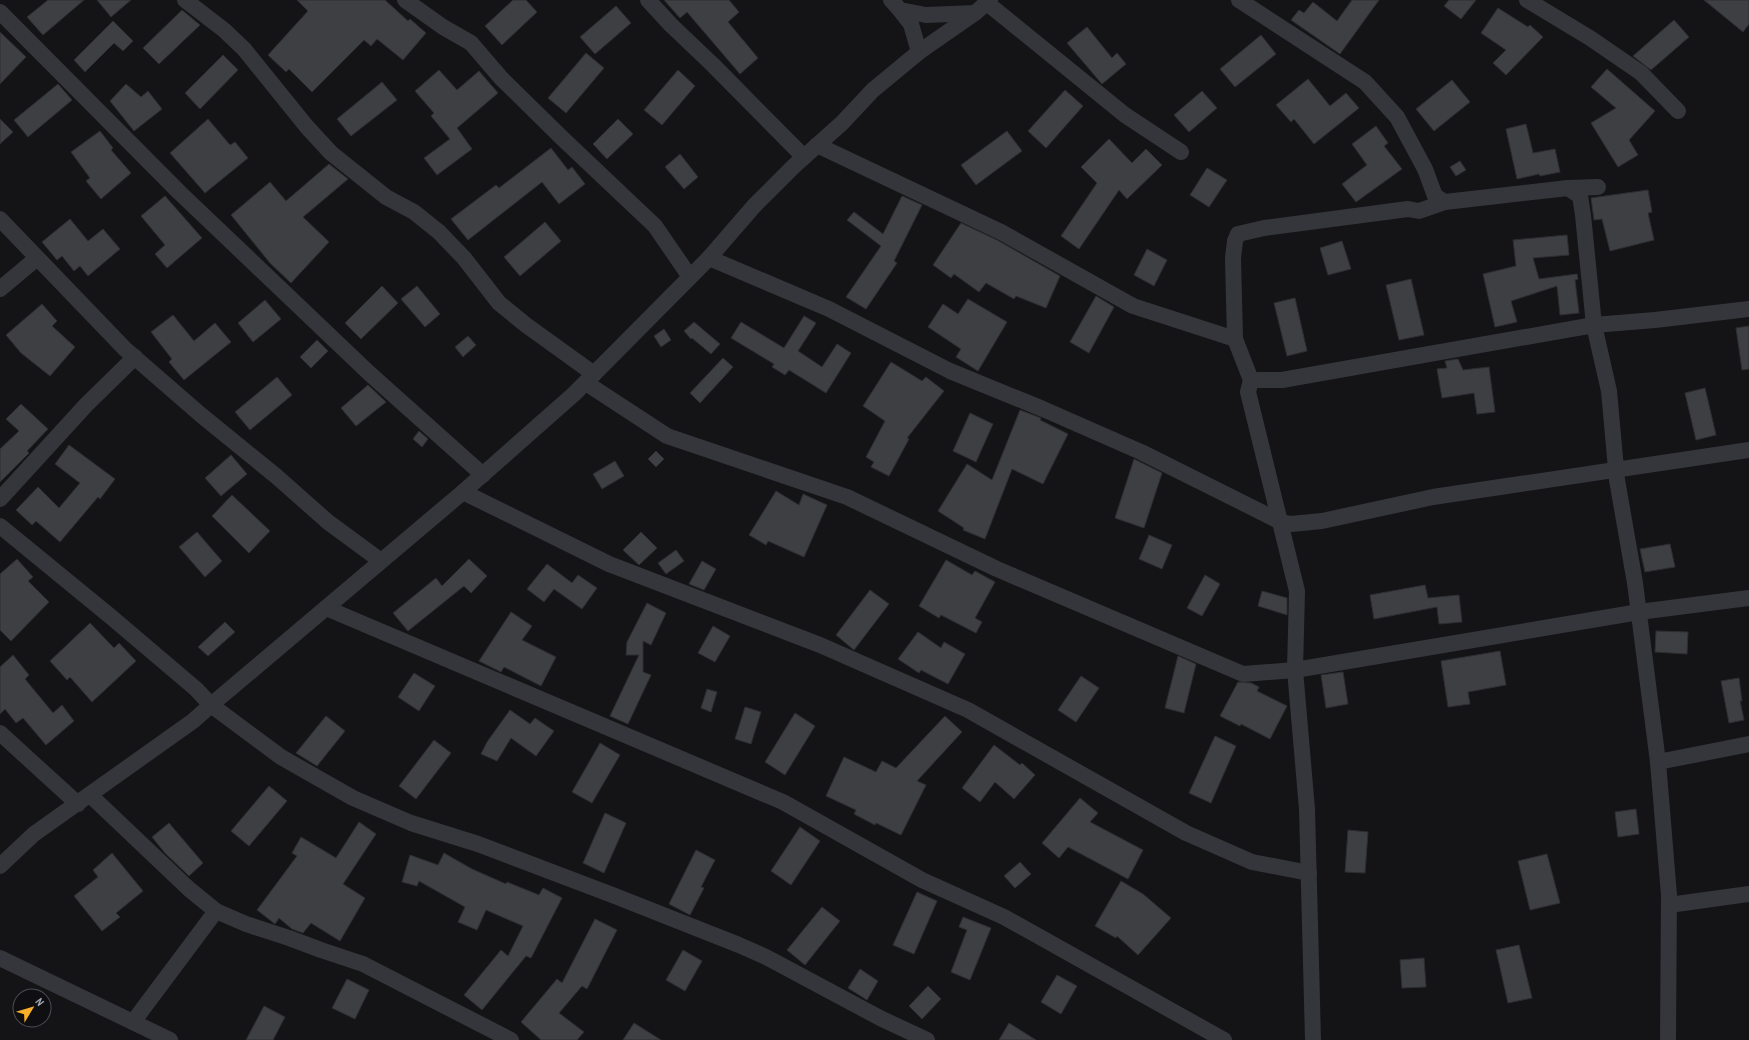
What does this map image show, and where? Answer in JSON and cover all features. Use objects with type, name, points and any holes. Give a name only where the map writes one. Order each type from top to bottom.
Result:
[{"type":"street","points":[[185,0],[224,30],[244,50],[307,127],[331,153],[386,197],[414,212],[439,232],[464,258],[499,303],[590,378],[667,436],[847,497],[997,569],[1243,674],[1295,670],[1639,612],[1749,598]]},
{"type":"street","points":[[405,0],[443,27],[471,43],[501,78],[544,121],[655,226],[690,277]]},
{"type":"street","points":[[648,0],[671,26],[713,65],[804,157]]},
{"type":"street","points":[[1239,0],[1365,82],[1397,117],[1425,169],[1435,196],[1445,202]]},
{"type":"street","points":[[1527,0],[1590,38],[1641,73],[1678,111]]},
{"type":"street","points":[[0,866],[34,834],[84,800],[193,721],[483,475],[590,378],[709,258],[754,206],[804,157],[842,123],[873,90],[919,52],[975,13],[989,1],[1125,115],[1181,152]]},
{"type":"street","points":[[896,5],[926,15],[975,13]]},
{"type":"street","points":[[896,5],[912,24],[919,52]]},
{"type":"street","points":[[0,12],[180,193],[368,373],[483,475]]},
{"type":"street","points":[[817,145],[1001,232],[1133,306],[1235,339]]},
{"type":"street","points":[[1313,1040],[1307,809],[1295,670],[1297,591],[1248,392],[1251,380],[1235,339],[1233,258],[1235,241],[1238,234],[1264,228],[1408,209],[1419,211],[1445,202],[1568,188],[1598,187]]},
{"type":"street","points":[[1568,188],[1580,196],[1583,214],[1594,325],[1609,391],[1616,469],[1639,612],[1658,762],[1669,905],[1668,1040]]},
{"type":"street","points":[[0,219],[135,357],[201,416],[276,476],[328,522],[381,561]]},
{"type":"street","points":[[0,289],[37,258]]},
{"type":"street","points":[[709,258],[829,310],[950,371],[1043,409],[1141,452],[1281,522],[1291,524],[1322,521],[1433,497],[1749,450]]},
{"type":"street","points":[[1251,380],[1282,380],[1594,325],[1655,320],[1749,309]]},
{"type":"street","points":[[0,500],[86,405],[135,357]]},
{"type":"street","points":[[463,492],[609,564],[820,645],[968,710],[1186,833],[1252,862],[1309,873]]},
{"type":"street","points":[[0,526],[110,616],[196,689],[211,705],[281,757],[353,798],[412,823],[478,844],[739,945],[766,957],[882,1019],[927,1040]]},
{"type":"street","points":[[326,608],[783,802],[922,880],[1004,917],[1224,1040]]},
{"type":"street","points":[[0,733],[84,800],[216,911],[246,924],[363,964],[511,1040]]},
{"type":"street","points":[[1658,762],[1749,744]]},
{"type":"street","points":[[1669,905],[1749,894]]},
{"type":"street","points":[[133,1022],[216,911]]},
{"type":"street","points":[[0,958],[170,1040]]},
{"type":"building","points":[[48,0],[84,0],[43,35],[27,17]]},
{"type":"building","points":[[97,0],[131,0],[111,17]]},
{"type":"building","points":[[297,0],[385,0],[408,21],[410,19],[426,33],[403,60],[377,39],[371,46],[364,40],[312,92],[289,69],[286,72],[268,55],[308,11]]},
{"type":"building","points":[[513,0],[526,0],[537,12],[502,45],[485,26]]},
{"type":"building","points":[[664,0],[729,0],[739,12],[728,22],[758,58],[740,74],[687,12],[680,18]]},
{"type":"building","points":[[1352,0],[1379,0],[1340,54],[1291,20],[1299,10],[1304,13],[1313,2],[1337,21]]},
{"type":"building","points":[[1449,0],[1476,0],[1461,19],[1444,6]]},
{"type":"building","points":[[1704,0],[1749,0],[1749,24],[1743,32]]},
{"type":"building","points":[[616,6],[631,23],[595,54],[580,37]]},
{"type":"building","points":[[1498,8],[1528,27],[1530,25],[1543,37],[1506,75],[1493,63],[1506,50],[1481,33]]},
{"type":"building","points":[[182,10],[200,25],[159,64],[143,48]]},
{"type":"building","points":[[1674,20],[1689,37],[1651,70],[1633,56]]},
{"type":"building","points":[[113,21],[133,41],[123,51],[114,43],[85,72],[74,60]]},
{"type":"building","points":[[1087,27],[1112,58],[1117,53],[1126,64],[1102,84],[1067,43]]},
{"type":"building","points":[[0,32],[26,57],[0,84]]},
{"type":"building","points":[[1261,35],[1276,54],[1235,87],[1220,69]]},
{"type":"building","points":[[586,53],[604,68],[566,113],[548,98]]},
{"type":"building","points":[[223,55],[238,70],[200,109],[185,93]]},
{"type":"building","points":[[1607,69],[1655,111],[1629,140],[1638,155],[1618,167],[1591,123],[1616,108],[1591,87]]},
{"type":"building","points":[[439,70],[457,90],[479,71],[498,93],[457,128],[472,149],[437,175],[424,158],[450,139],[431,116],[434,113],[415,91]]},
{"type":"building","points":[[678,70],[695,86],[662,125],[644,110]]},
{"type":"building","points":[[1308,79],[1330,106],[1346,93],[1359,108],[1314,144],[1294,119],[1291,122],[1276,105]]},
{"type":"building","points":[[1452,80],[1470,102],[1434,131],[1416,109]]},
{"type":"building","points":[[382,82],[397,100],[351,136],[337,119]]},
{"type":"building","points":[[58,84],[72,100],[28,137],[14,120]]},
{"type":"building","points":[[126,84],[141,97],[148,91],[162,109],[134,131],[110,101]]},
{"type":"building","points":[[1065,90],[1083,106],[1046,148],[1028,131]]},
{"type":"building","points":[[1202,91],[1217,108],[1189,132],[1174,115]]},
{"type":"building","points":[[0,119],[13,132],[0,144]]},
{"type":"building","points":[[208,119],[230,145],[235,142],[248,158],[205,193],[170,153]]},
{"type":"building","points":[[618,119],[633,134],[607,159],[593,144]]},
{"type":"building","points":[[1526,124],[1533,153],[1555,149],[1560,172],[1540,176],[1539,174],[1517,179],[1506,129]]},
{"type":"building","points":[[1376,126],[1388,143],[1384,146],[1402,169],[1356,202],[1342,184],[1367,165],[1352,144]]},
{"type":"building","points":[[100,131],[113,148],[111,150],[131,173],[101,199],[86,181],[90,178],[71,152]]},
{"type":"building","points":[[1007,131],[1022,151],[976,185],[961,165]]},
{"type":"building","points":[[1109,139],[1132,163],[1146,149],[1162,165],[1127,199],[1119,190],[1079,249],[1061,236],[1097,183],[1081,167]]},
{"type":"building","points":[[551,148],[568,170],[572,167],[585,184],[559,204],[542,182],[468,240],[451,219],[496,185],[499,188]]},
{"type":"building","points":[[680,154],[698,177],[684,189],[665,167]]},
{"type":"building","points":[[1460,161],[1466,170],[1456,176],[1450,167]]},
{"type":"building","points":[[329,164],[348,179],[303,217],[329,242],[291,283],[270,263],[231,215],[270,182],[286,201]]},
{"type":"building","points":[[1207,168],[1227,180],[1209,207],[1190,195]]},
{"type":"building","points":[[1648,190],[1652,212],[1648,213],[1654,240],[1610,251],[1602,219],[1594,220],[1591,198]]},
{"type":"building","points":[[165,196],[202,238],[167,268],[155,254],[165,245],[141,216]]},
{"type":"building","points":[[902,196],[922,205],[894,261],[897,263],[866,309],[846,297],[881,246],[847,220],[854,212],[883,234]]},
{"type":"building","points":[[70,219],[88,241],[103,229],[120,249],[88,276],[80,266],[74,271],[62,256],[57,260],[42,242]]},
{"type":"building","points":[[545,222],[561,241],[520,276],[504,257]]},
{"type":"building","points":[[961,223],[997,240],[1060,276],[1046,308],[1016,296],[1014,299],[986,283],[979,292],[954,274],[951,278],[933,265]]},
{"type":"building","points":[[1567,235],[1569,255],[1533,258],[1539,279],[1577,274],[1578,279],[1575,280],[1579,313],[1560,315],[1557,286],[1511,301],[1517,322],[1495,327],[1483,274],[1516,266],[1513,240]]},
{"type":"building","points":[[1342,241],[1351,269],[1328,275],[1320,248]]},
{"type":"building","points":[[1147,249],[1167,260],[1154,286],[1134,275]]},
{"type":"building","points":[[1411,279],[1424,335],[1399,340],[1386,285]]},
{"type":"building","points":[[382,286],[398,303],[361,339],[345,323]]},
{"type":"building","points":[[417,286],[440,314],[425,327],[401,299]]},
{"type":"building","points":[[1096,296],[1114,307],[1089,353],[1070,342]]},
{"type":"building","points":[[1295,298],[1307,351],[1287,356],[1274,303]]},
{"type":"building","points":[[968,299],[1007,322],[978,371],[956,357],[961,349],[928,327],[943,304],[958,314]]},
{"type":"building","points":[[265,300],[281,319],[253,342],[238,323]]},
{"type":"building","points":[[42,304],[57,321],[52,326],[75,347],[50,376],[21,353],[6,335]]},
{"type":"building","points":[[173,315],[194,341],[215,323],[231,342],[184,380],[169,362],[172,359],[151,332]]},
{"type":"building","points":[[804,316],[816,323],[798,351],[822,367],[837,344],[851,353],[826,393],[789,370],[785,375],[772,367],[774,364],[731,338],[741,322],[784,348]]},
{"type":"building","points":[[694,322],[720,344],[711,354],[692,338],[691,339],[684,331]]},
{"type":"building","points":[[1749,326],[1749,369],[1742,370],[1736,328]]},
{"type":"building","points":[[664,329],[671,340],[661,347],[654,336]]},
{"type":"building","points":[[468,336],[476,345],[463,357],[455,347]]},
{"type":"building","points":[[317,340],[328,351],[311,368],[300,357]]},
{"type":"building","points":[[723,358],[733,367],[700,403],[690,393]]},
{"type":"building","points":[[1458,359],[1463,370],[1489,367],[1495,412],[1477,414],[1474,393],[1442,398],[1437,369],[1447,368],[1445,361]]},
{"type":"building","points":[[891,362],[922,381],[926,377],[944,391],[907,438],[909,439],[889,476],[871,467],[874,462],[866,457],[885,421],[863,406]]},
{"type":"building","points":[[277,377],[292,395],[250,430],[235,412]]},
{"type":"building","points":[[368,385],[386,402],[356,426],[341,408]]},
{"type":"building","points":[[1705,388],[1716,435],[1696,440],[1685,393]]},
{"type":"building","points":[[21,404],[48,429],[27,451],[29,453],[0,482],[0,449],[19,431],[6,419]]},
{"type":"building","points":[[1020,410],[1041,418],[1040,420],[1068,434],[1043,484],[1012,469],[985,539],[963,530],[964,528],[938,511],[967,464],[992,480]]},
{"type":"building","points":[[970,413],[993,424],[976,462],[953,451]]},
{"type":"building","points":[[419,431],[428,439],[422,447],[413,439]]},
{"type":"building","points":[[69,445],[115,479],[100,499],[98,497],[60,542],[36,521],[32,525],[16,510],[38,487],[59,508],[80,483],[55,464]]},
{"type":"building","points":[[656,451],[664,459],[656,467],[648,459]]},
{"type":"building","points":[[231,455],[247,474],[221,496],[205,478]]},
{"type":"building","points":[[1134,459],[1162,473],[1144,528],[1115,518]]},
{"type":"building","points":[[615,461],[624,476],[602,489],[593,474]]},
{"type":"building","points":[[776,491],[799,505],[803,494],[827,505],[804,557],[768,541],[766,545],[749,535]]},
{"type":"building","points":[[232,495],[270,531],[249,553],[212,516]]},
{"type":"building","points":[[197,532],[222,561],[205,577],[179,547]]},
{"type":"building","points":[[641,532],[657,548],[639,565],[623,550]]},
{"type":"building","points":[[1149,535],[1172,545],[1162,569],[1139,559]]},
{"type":"building","points":[[1670,544],[1675,567],[1645,572],[1640,549]]},
{"type":"building","points":[[676,550],[684,561],[666,574],[658,563]]},
{"type":"building","points":[[17,559],[33,577],[28,581],[49,602],[11,641],[0,630],[0,574]]},
{"type":"building","points":[[469,559],[487,576],[471,593],[464,586],[408,631],[393,613],[436,578],[442,586]]},
{"type":"building","points":[[946,560],[972,575],[975,571],[995,582],[975,618],[982,622],[976,633],[941,615],[939,618],[919,606]]},
{"type":"building","points":[[702,561],[716,569],[704,590],[689,584]]},
{"type":"building","points":[[547,564],[572,583],[578,575],[597,588],[582,609],[554,589],[544,602],[527,589]]},
{"type":"building","points":[[1205,575],[1220,584],[1202,616],[1187,608]]},
{"type":"building","points":[[1425,585],[1428,598],[1459,595],[1462,622],[1439,624],[1437,607],[1374,619],[1370,595]]},
{"type":"building","points":[[870,590],[889,604],[854,650],[836,635]]},
{"type":"building","points":[[1262,591],[1287,598],[1287,615],[1258,606]]},
{"type":"building","points":[[647,603],[666,613],[651,645],[643,641],[643,672],[651,675],[628,724],[610,716],[639,655],[626,655],[627,642]]},
{"type":"building","points":[[511,612],[532,626],[522,640],[556,657],[541,686],[504,667],[501,672],[479,661]]},
{"type":"building","points":[[225,622],[235,632],[208,656],[198,647]]},
{"type":"building","points":[[90,623],[114,648],[119,643],[136,661],[92,702],[70,677],[67,680],[50,661]]},
{"type":"building","points":[[713,626],[730,636],[715,662],[698,653]]},
{"type":"building","points":[[1656,631],[1688,632],[1687,654],[1655,652]]},
{"type":"building","points":[[918,632],[941,648],[944,642],[965,654],[948,684],[921,670],[919,673],[898,659]]},
{"type":"building","points":[[1500,651],[1506,685],[1468,692],[1470,704],[1448,707],[1441,661]]},
{"type":"building","points":[[13,655],[29,675],[25,679],[53,713],[62,705],[74,721],[46,745],[23,718],[16,723],[5,709],[0,714],[0,667]]},
{"type":"building","points":[[1178,656],[1196,664],[1184,713],[1165,708]]},
{"type":"building","points":[[1343,672],[1348,704],[1326,708],[1321,675]]},
{"type":"building","points":[[414,673],[435,686],[419,711],[398,697]]},
{"type":"building","points":[[1081,676],[1099,688],[1076,722],[1058,710]]},
{"type":"building","points":[[1739,678],[1742,701],[1740,701],[1744,720],[1729,723],[1721,681]]},
{"type":"building","points":[[1238,682],[1251,683],[1259,687],[1257,691],[1287,706],[1270,739],[1241,724],[1240,726],[1220,716]]},
{"type":"building","points":[[707,689],[717,692],[711,712],[701,708]]},
{"type":"building","points":[[745,707],[761,712],[751,744],[735,739]]},
{"type":"building","points":[[510,710],[530,724],[535,718],[554,731],[536,756],[511,738],[497,761],[481,754],[487,742]]},
{"type":"building","points":[[795,713],[815,726],[785,775],[765,762]]},
{"type":"building","points":[[326,716],[345,731],[317,766],[296,753]]},
{"type":"building","points":[[945,716],[962,732],[917,781],[926,785],[901,835],[876,823],[875,825],[854,814],[856,810],[826,796],[844,757],[876,772],[882,761],[896,768]]},
{"type":"building","points":[[1215,736],[1236,746],[1211,803],[1189,793]]},
{"type":"building","points":[[434,740],[451,753],[416,799],[399,786]]},
{"type":"building","points":[[600,743],[620,755],[592,803],[572,792]]},
{"type":"building","points":[[994,745],[1020,765],[1022,763],[1035,775],[1014,799],[995,782],[980,802],[962,788]]},
{"type":"building","points":[[269,786],[287,801],[249,846],[231,831]]},
{"type":"building","points":[[1080,798],[1098,813],[1090,822],[1143,850],[1128,879],[1068,847],[1059,858],[1042,843]]},
{"type":"building","points":[[1636,809],[1639,834],[1618,837],[1615,812]]},
{"type":"building","points":[[605,813],[626,823],[604,873],[583,863]]},
{"type":"building","points":[[359,822],[376,834],[343,884],[365,898],[340,941],[311,923],[303,933],[292,929],[279,918],[275,924],[257,910],[297,856],[292,853],[301,837],[336,858]]},
{"type":"building","points":[[169,823],[203,863],[189,876],[165,853],[152,837]]},
{"type":"building","points":[[800,827],[820,841],[791,885],[771,871]]},
{"type":"building","points":[[1348,830],[1368,832],[1365,873],[1345,872]]},
{"type":"building","points":[[696,850],[715,860],[701,887],[704,888],[690,915],[669,904]]},
{"type":"building","points":[[112,853],[143,891],[116,913],[120,917],[102,931],[74,896],[98,877],[93,870]]},
{"type":"building","points":[[444,853],[472,869],[506,884],[507,882],[539,895],[543,888],[562,898],[531,958],[526,956],[482,1010],[464,995],[501,950],[508,956],[523,926],[486,910],[477,930],[458,922],[465,907],[419,881],[417,886],[402,882],[410,855],[438,865]]},
{"type":"building","points":[[1547,854],[1560,903],[1530,910],[1518,861]]},
{"type":"building","points":[[1020,862],[1031,874],[1015,888],[1004,876]]},
{"type":"building","points":[[1121,881],[1143,894],[1171,918],[1138,955],[1117,936],[1116,938],[1095,926]]},
{"type":"building","points":[[917,892],[937,901],[914,954],[893,945]]},
{"type":"building","points":[[822,907],[840,921],[805,965],[787,950]]},
{"type":"building","points":[[963,917],[991,928],[970,980],[951,972],[967,930],[959,927]]},
{"type":"building","points":[[595,919],[617,930],[587,989],[582,986],[559,1013],[584,1032],[577,1040],[541,1040],[521,1022],[557,979],[562,983]]},
{"type":"building","points":[[1519,945],[1532,998],[1508,1003],[1496,950]]},
{"type":"building","points":[[683,950],[702,961],[685,991],[666,980]]},
{"type":"building","points":[[1424,958],[1426,987],[1402,988],[1400,960]]},
{"type":"building","points":[[860,969],[878,981],[867,1000],[848,988]]},
{"type":"building","points":[[1057,975],[1077,986],[1061,1014],[1041,1002]]},
{"type":"building","points":[[347,979],[369,990],[355,1019],[332,1008]]},
{"type":"building","points":[[928,986],[941,999],[922,1019],[909,1006]]},
{"type":"building","points":[[264,1006],[285,1017],[273,1040],[246,1040]]},
{"type":"building","points":[[634,1023],[661,1040],[623,1040]]},
{"type":"building","points":[[1009,1023],[1036,1040],[999,1040]]}]
